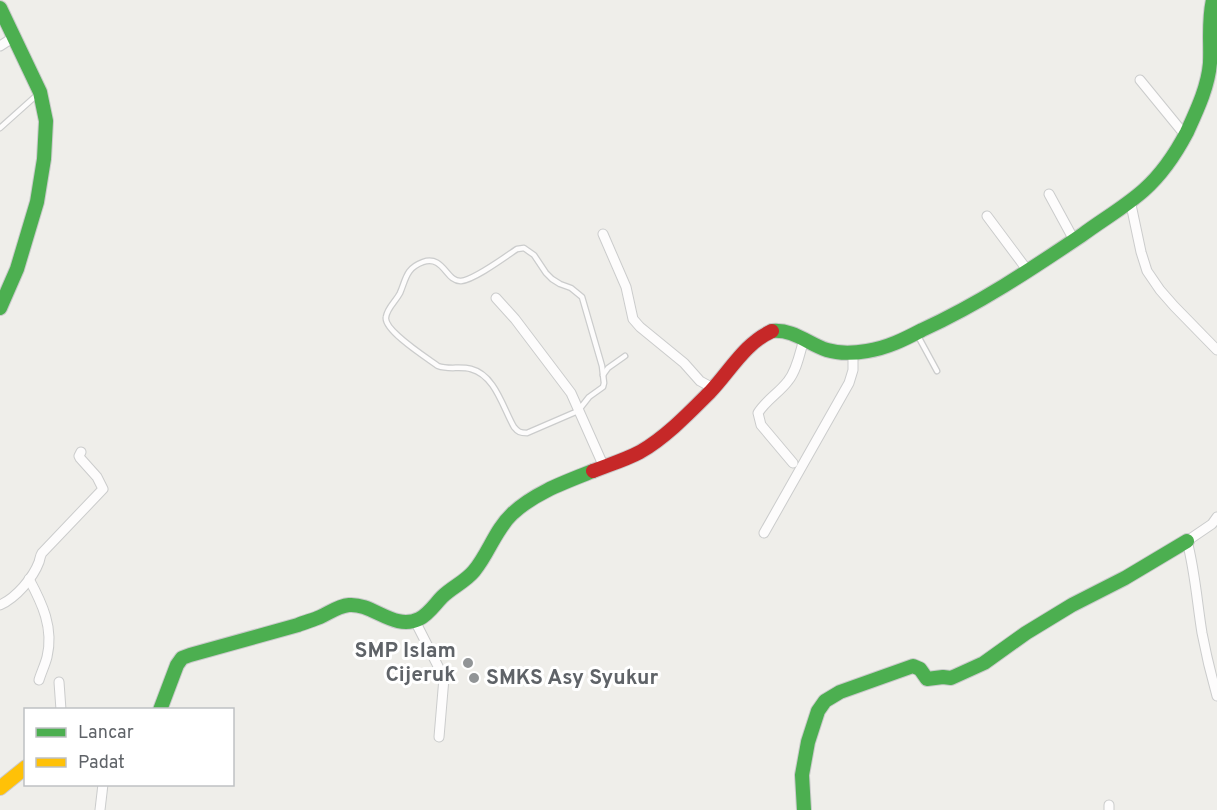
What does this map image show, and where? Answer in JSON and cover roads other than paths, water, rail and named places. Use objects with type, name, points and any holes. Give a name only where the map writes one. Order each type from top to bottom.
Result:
[{"type":"street","points":[[161,708],[177,665],[182,658],[190,655],[298,625],[350,605],[361,606],[401,622],[415,621],[471,574],[506,520],[518,509],[553,489],[649,446],[684,417],[745,352],[767,333],[784,330],[828,350],[853,353],[879,348],[977,304],[1028,271],[1130,201],[1163,170],[1185,135],[1196,112],[1207,79],[1210,58],[1209,20],[1213,0]]},
{"type":"street","points":[[0,8],[40,92],[46,121],[44,159],[37,202],[17,269],[0,308]]},
{"type":"street","points":[[0,46],[14,37]]},
{"type":"street","points":[[1140,80],[1185,135]]},
{"type":"street","points":[[1049,194],[1074,240]]},
{"type":"street","points":[[1130,201],[1147,272],[1174,306],[1217,350]]},
{"type":"street","points":[[987,216],[1028,271]]},
{"type":"street","points":[[603,234],[626,287],[633,319],[684,363],[700,381],[713,388]]},
{"type":"street","points":[[496,298],[515,319],[571,393],[604,467]]},
{"type":"street","points":[[793,463],[761,425],[758,413],[762,406],[789,380],[804,339]]},
{"type":"street","points":[[765,533],[849,383],[853,370],[853,353]]},
{"type":"street","points":[[0,605],[9,601],[21,590],[39,563],[42,553],[103,489],[97,477],[80,458],[81,452]]},
{"type":"street","points":[[804,810],[802,779],[807,752],[815,719],[821,705],[829,698],[913,666],[921,668],[927,679],[943,676],[951,678],[963,673],[984,663],[1026,633],[1072,605],[1125,578],[1187,541],[1212,524],[1217,517]]},
{"type":"street","points":[[1187,541],[1202,632],[1217,696]]},
{"type":"street","points":[[29,579],[46,615],[49,632],[47,655],[39,680]]},
{"type":"street","points":[[415,621],[444,678],[439,737]]},
{"type":"street","points":[[59,682],[61,708]]},
{"type":"street","points":[[0,788],[24,769]]},
{"type":"street","points":[[100,810],[103,786]]},
{"type":"lane","points":[[0,128],[40,92]]},
{"type":"lane","points":[[524,248],[534,255],[552,279],[571,288],[582,297],[588,315],[603,375],[603,387],[589,397],[578,411],[527,433],[518,432],[497,393],[484,375],[469,368],[438,366],[393,332],[386,322],[386,317],[400,293],[404,278],[422,262],[431,260],[437,262],[457,281],[461,281],[476,275],[517,249],[524,248]]},
{"type":"lane","points":[[916,333],[937,371]]},
{"type":"lane","points":[[603,375],[608,368],[625,356]]},
{"type":"place","name":"SMP Islam Cijeruk","points":[[468,663]]},
{"type":"place","name":"SMKS Asy Syukur","points":[[474,678]]}]
